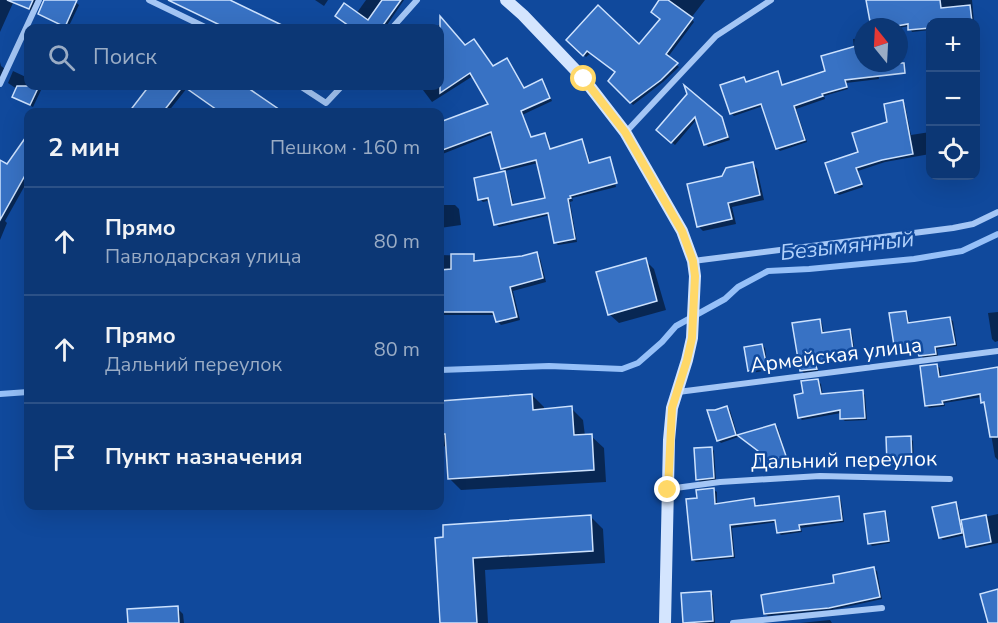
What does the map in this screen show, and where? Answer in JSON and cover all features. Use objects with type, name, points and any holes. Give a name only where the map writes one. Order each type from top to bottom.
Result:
[{"type":"main road","points":[[506,0],[584,79],[625,132],[682,231],[693,261],[694,310],[687,360],[671,419],[665,623]]},
{"type":"street","points":[[28,24],[39,0]]},
{"type":"street","points":[[149,0],[199,24]]},
{"type":"street","points":[[396,24],[417,0]]},
{"type":"street","points":[[625,132],[716,36],[771,0]]},
{"type":"street","points":[[0,84],[24,32]]},
{"type":"street","points":[[306,90],[326,104],[338,90]]},
{"type":"street","points":[[693,261],[953,228],[974,224],[998,212]]},
{"type":"street","name":"Армейская улица","points":[[677,392],[998,351]]},
{"type":"street","name":"Дальний переулок","points":[[668,490],[720,482],[820,476],[950,479]]},
{"type":"street","points":[[733,623],[882,608]]},
{"type":"building","points":[[7,0],[33,0],[29,9]]},
{"type":"building","points":[[44,0],[77,0],[66,24],[59,24],[38,14]]},
{"type":"building","points":[[168,0],[230,0],[280,24],[218,24]]},
{"type":"building","points":[[382,0],[401,0],[384,24],[346,24],[335,16],[344,3],[368,20]]},
{"type":"building","points":[[659,0],[668,0],[693,18],[666,54],[678,63],[661,80],[630,103],[608,81],[615,72],[587,51],[583,56],[566,40],[598,5],[639,44],[660,19],[651,12]]},
{"type":"building","points":[[866,0],[940,0],[941,8],[970,5],[972,18],[926,18],[926,28],[908,30],[908,18],[869,18]]},
{"type":"building","points":[[440,16],[465,45],[474,39],[493,66],[507,58],[524,88],[542,79],[550,98],[521,111],[531,137],[545,133],[550,149],[582,139],[589,163],[610,157],[617,183],[570,196],[571,198],[568,199],[575,239],[554,243],[548,213],[494,225],[488,198],[478,200],[474,178],[505,171],[512,205],[545,198],[536,160],[501,169],[491,132],[444,150],[444,120],[488,104],[470,73],[440,93],[440,90],[444,90],[444,24],[440,24]]},
{"type":"building","points":[[854,47],[854,72],[905,73],[845,80],[847,87],[822,94],[823,96],[794,106],[805,140],[776,149],[761,104],[730,114],[720,85],[744,77],[746,82],[778,71],[782,85],[825,71],[821,56]]},
{"type":"building","points":[[684,85],[722,117],[728,137],[704,145],[695,117],[671,143],[656,130],[687,94]]},
{"type":"building","points":[[17,86],[24,86],[24,90],[37,90],[30,105],[12,97]]},
{"type":"building","points":[[146,90],[180,90],[166,108],[132,108]]},
{"type":"building","points":[[189,90],[251,90],[277,108],[214,108]]},
{"type":"building","points":[[903,100],[913,154],[856,168],[862,184],[835,193],[825,163],[858,152],[852,133],[887,122],[884,104]]},
{"type":"building","points":[[24,140],[24,177],[0,220],[0,160],[7,164]]},
{"type":"building","points":[[753,162],[760,195],[728,203],[732,219],[697,227],[687,184],[722,176],[726,168]]},
{"type":"building","points":[[537,252],[543,278],[510,287],[517,317],[496,322],[493,312],[444,312],[444,270],[451,269],[451,254],[474,254],[474,261],[522,256]]},
{"type":"building","points":[[646,258],[657,301],[608,315],[596,272]]},
{"type":"building","points":[[906,311],[908,323],[950,317],[955,344],[935,347],[936,354],[919,356],[916,349],[895,352],[889,313]]},
{"type":"building","points":[[820,319],[822,333],[850,329],[854,357],[815,363],[817,369],[800,371],[792,323]]},
{"type":"building","points":[[762,344],[767,367],[748,371],[744,347]]},
{"type":"building","points":[[937,364],[939,377],[998,367],[998,437],[990,437],[984,402],[981,403],[980,394],[942,401],[943,404],[925,406],[920,366]]},
{"type":"building","points":[[818,379],[821,394],[863,390],[865,418],[840,419],[840,410],[798,418],[794,395],[803,393],[801,381]]},
{"type":"building","points":[[532,394],[533,410],[572,406],[574,435],[592,434],[594,470],[448,479],[444,401]]},
{"type":"building","points":[[727,406],[736,435],[717,441],[707,410]]},
{"type":"building","points":[[775,424],[786,456],[762,464],[758,451],[737,435]]},
{"type":"building","points":[[911,436],[912,463],[887,464],[886,437]]},
{"type":"building","points":[[712,447],[714,478],[696,480],[694,448]]},
{"type":"building","points":[[714,488],[715,504],[754,498],[755,506],[839,496],[842,520],[799,525],[800,530],[777,533],[775,520],[730,525],[733,556],[692,560],[686,499],[697,498],[696,490]]},
{"type":"building","points":[[956,502],[962,533],[939,538],[932,507]]},
{"type":"building","points":[[885,511],[889,541],[868,544],[864,514]]},
{"type":"building","points":[[591,515],[593,551],[473,558],[477,623],[440,623],[435,538],[443,537],[443,525]]},
{"type":"building","points":[[986,515],[991,542],[966,547],[961,520]]},
{"type":"building","points":[[874,567],[880,597],[829,608],[764,614],[761,595],[834,583],[833,575]]},
{"type":"building","points":[[998,589],[998,623],[988,623],[980,594]]},
{"type":"building","points":[[711,591],[713,621],[683,623],[681,593]]},
{"type":"building","points":[[178,606],[179,623],[128,623],[127,609]]},
{"type":"waterway","name":"Безымянный","points":[[444,370],[549,366],[622,369],[638,363],[676,326],[725,299],[738,287],[768,271],[914,259],[962,251],[998,234]]},
{"type":"waterway","name":"Безымянный","points":[[0,394],[24,392]]},
{"type":"route","points":[[584,79],[625,132],[682,231],[693,261],[695,276],[692,338],[672,408],[668,490]]}]
